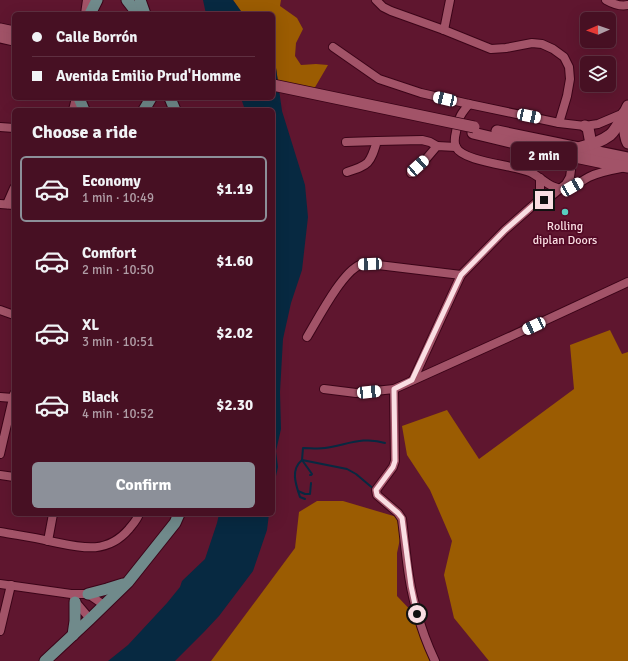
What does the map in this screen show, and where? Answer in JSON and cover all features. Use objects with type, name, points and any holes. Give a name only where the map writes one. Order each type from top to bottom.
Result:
[{"type":"main road","points":[[88,9],[97,0]]},
{"type":"main road","points":[[127,0],[136,12]]},
{"type":"main road","points":[[133,0],[136,12]]},
{"type":"main road","points":[[140,0],[144,12]]},
{"type":"main road","points":[[0,29],[12,32]]},
{"type":"main road","points":[[0,37],[12,40]]},
{"type":"main road","points":[[275,85],[473,130],[556,153],[628,167]]},
{"type":"main road","points":[[275,91],[473,130],[628,158]]},
{"type":"main road","points":[[578,148],[610,135],[626,109]]},
{"type":"main road","points":[[626,109],[625,126],[626,140],[628,143]]},
{"type":"main road","points":[[585,126],[588,128],[591,144]]},
{"type":"main road","points":[[45,661],[128,582],[175,523],[178,516]]},
{"type":"main road","points":[[88,594],[128,582]]},
{"type":"main road","points":[[73,598],[75,616],[73,636]]},
{"type":"street","points":[[88,9],[93,0]]},
{"type":"street","points":[[376,0],[390,11],[444,30],[491,49],[532,43],[542,44],[553,49],[564,57],[568,67],[570,79],[567,96],[559,122]]},
{"type":"street","points":[[444,30],[450,0]]},
{"type":"street","points":[[606,0],[617,5],[628,5]]},
{"type":"street","points":[[333,47],[379,79],[421,93],[469,104],[585,126],[598,124],[626,109]]},
{"type":"street","points":[[469,104],[460,117],[455,136],[456,147],[463,154],[473,159],[531,172],[553,187],[560,189],[572,187],[597,174],[628,167]]},
{"type":"street","points":[[0,127],[12,128]]},
{"type":"street","points":[[346,142],[422,140],[437,146],[456,147]]},
{"type":"street","points":[[347,172],[362,168],[369,163],[377,141]]},
{"type":"street","points":[[411,173],[437,146]]},
{"type":"street","points":[[412,380],[461,275],[505,230],[538,201],[550,197],[566,184],[570,177],[571,170],[569,162],[556,153]]},
{"type":"street","points":[[538,201],[540,194],[540,178]]},
{"type":"street","points":[[7,204],[12,193]]},
{"type":"street","points":[[307,336],[339,284],[351,271],[361,264],[461,275]]},
{"type":"street","points":[[324,389],[356,393],[394,389],[628,282]]},
{"type":"street","points":[[0,310],[12,314]]},
{"type":"street","points":[[394,389],[395,461],[393,467],[376,492],[377,495],[402,518],[411,586],[417,614],[435,661]]},
{"type":"street","points":[[0,397],[12,396]]},
{"type":"street","points":[[0,454],[12,404]]},
{"type":"street","points":[[0,475],[12,477]]},
{"type":"street","points":[[48,541],[53,516]]},
{"type":"street","points":[[0,532],[90,548],[106,545],[122,537],[138,516]]},
{"type":"street","points":[[0,584],[73,598],[88,594],[104,605]]},
{"type":"street","points":[[0,631],[11,585]]},
{"type":"street","points":[[73,598],[90,619]]},
{"type":"shaded area","points":[[233,0],[281,0],[280,6],[297,18],[303,29],[296,43],[295,56],[301,65],[328,65],[314,89],[278,81],[275,66],[275,12],[242,12]]},
{"type":"shaded area","points":[[610,330],[622,354],[628,352],[628,661],[489,661],[454,618],[444,575],[452,541],[430,490],[407,455],[402,426],[447,410],[479,459],[574,389],[570,345]]},
{"type":"shaded area","points":[[317,501],[343,501],[397,517],[400,539],[397,553],[397,596],[416,616],[434,661],[211,661],[295,548],[299,512]]},
{"type":"water","points":[[203,0],[233,0],[242,12],[206,12]]},
{"type":"water","points":[[275,66],[282,111],[305,185],[308,217],[302,270],[291,303],[283,339],[280,392],[281,429],[276,451],[278,467],[275,481],[275,108],[244,108],[242,100],[275,100]]},
{"type":"water","points":[[219,516],[269,516],[267,530],[253,571],[219,616],[175,661],[108,661],[128,645],[167,603],[180,587],[182,581],[205,559]]},
{"type":"waterway","points":[[310,475],[312,474],[302,460],[303,448],[325,448],[370,440],[385,443]]},
{"type":"waterway","points":[[302,460],[347,469],[356,474],[375,490]]},
{"type":"waterway","points":[[302,460],[296,468],[295,478],[300,497],[305,499]]},
{"type":"waterway","points":[[298,491],[305,494],[310,494],[311,483],[311,485]]},
{"type":"place","name":"Rolling diplan Doors","points":[[565,212]]},
{"type":"route","points":[[417,614],[411,586],[402,518],[377,495],[376,492],[393,467],[395,461],[394,389],[412,380],[461,275],[505,230],[538,201],[544,200]]}]
